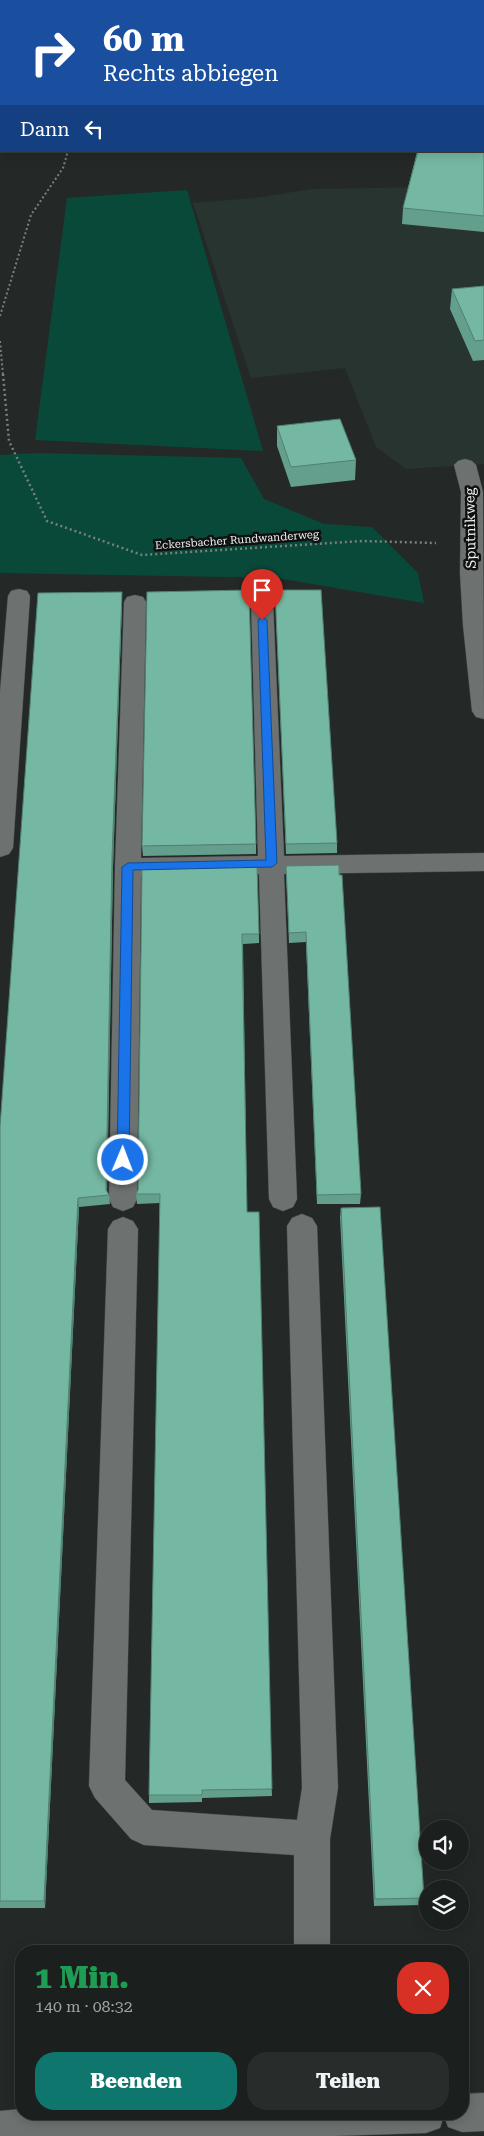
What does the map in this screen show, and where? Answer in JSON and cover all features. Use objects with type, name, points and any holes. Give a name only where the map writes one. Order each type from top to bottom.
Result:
[{"type":"street","name":"Sputnikweg","points":[[465,465],[472,492],[476,647],[484,711]]},
{"type":"street","points":[[0,848],[19,596]]},
{"type":"street","points":[[262,601],[284,1199]]},
{"type":"street","points":[[135,602],[128,867],[123,1214],[107,1786],[144,1827],[312,1839]]},
{"type":"street","points":[[128,867],[272,863],[484,862]]},
{"type":"street","points":[[302,1226],[320,1788],[312,1839],[312,1945]]},
{"type":"street","points":[[469,2113],[484,2112]]},
{"type":"street","points":[[0,2130],[100,2130],[241,2120]]},
{"type":"path","points":[[0,316],[31,215],[63,168],[68,152]]},
{"type":"path","name":"Eckersbacher Rundwanderweg","points":[[0,341],[9,441],[48,521],[142,554],[362,541],[472,544]]},
{"type":"shaded area","points":[[484,186],[484,464],[406,469],[376,447],[345,368],[251,378],[193,203],[255,198],[312,189]]},
{"type":"green space","points":[[187,190],[263,451],[35,440],[67,198]]},
{"type":"green space","points":[[38,453],[241,458],[264,499],[324,524],[372,527],[418,573],[424,603],[277,578],[0,573],[0,455]]},
{"type":"building","points":[[418,152],[484,152],[484,216],[403,208]]},
{"type":"building","points":[[484,286],[484,340],[475,341],[452,289]]},
{"type":"building","points":[[340,419],[356,460],[291,467],[277,426]]},
{"type":"building","points":[[249,590],[256,844],[142,846],[147,592]]},
{"type":"building","points":[[275,590],[321,590],[337,843],[286,844]]},
{"type":"building","points":[[122,592],[112,857],[106,1190],[109,1195],[78,1198],[44,1901],[0,1901],[0,1127],[38,593]]},
{"type":"building","points":[[339,865],[339,875],[342,875],[361,1194],[317,1195],[306,932],[289,933],[286,866]]},
{"type":"building","points":[[257,866],[259,934],[242,934],[247,1212],[259,1212],[272,1789],[202,1790],[202,1795],[149,1795],[160,1194],[136,1194],[138,1190],[142,868]]},
{"type":"building","points":[[380,1207],[419,1820],[419,1870],[422,1870],[423,1880],[419,1880],[419,1898],[375,1899],[341,1208]]},
{"type":"route","points":[[123,1160],[128,867],[272,863],[262,620]]}]
